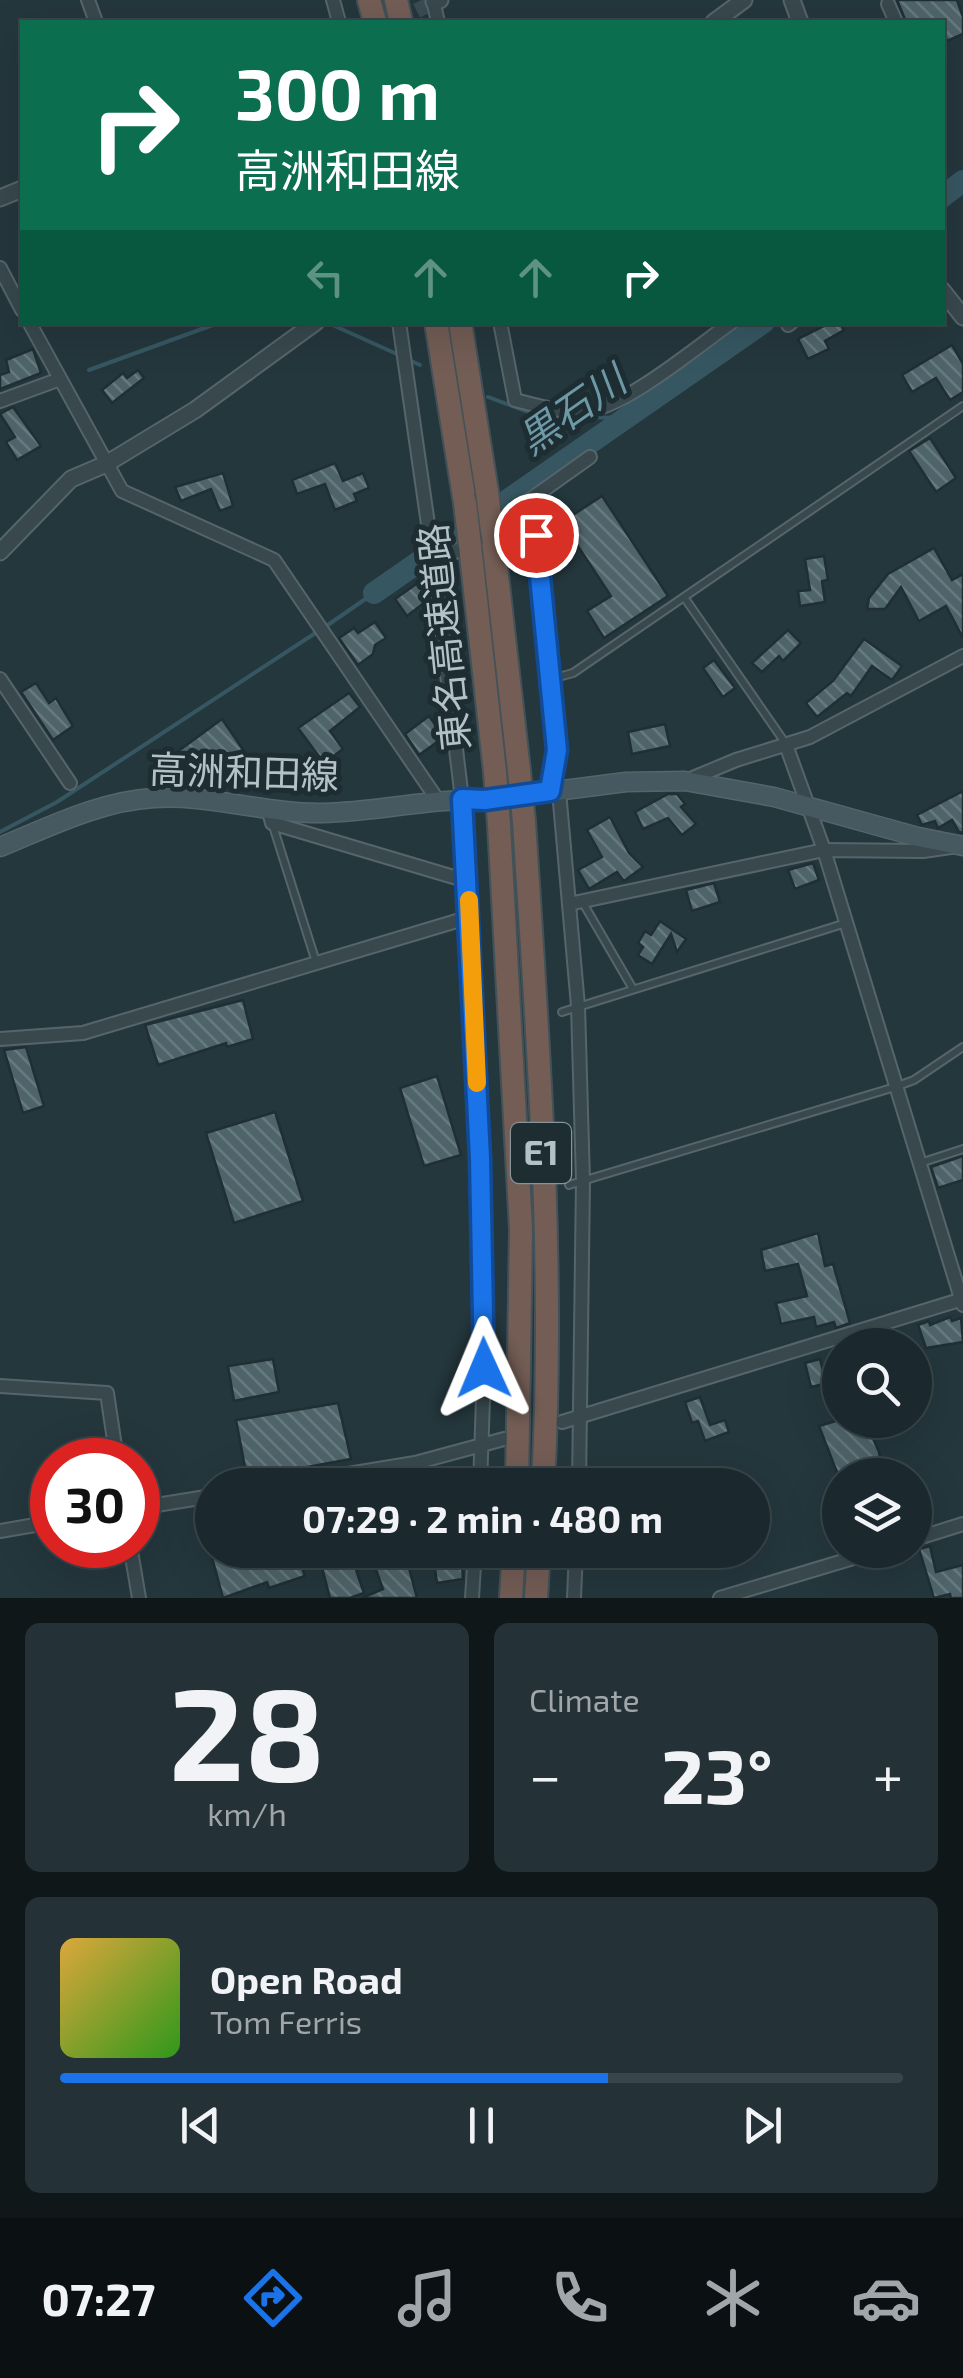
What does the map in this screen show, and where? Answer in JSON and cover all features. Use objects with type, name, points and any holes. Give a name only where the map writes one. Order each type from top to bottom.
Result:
[{"type":"highway","name":"東名高速道路","points":[[436,325],[465,503],[500,824],[520,1229],[517,1468]]},
{"type":"highway","name":"東名高速道路","points":[[460,325],[487,492],[524,822],[538,1046],[544,1263],[543,1468]]},
{"type":"highway","points":[[511,1598],[513,1568]]},
{"type":"highway","points":[[536,1598],[538,1568]]},
{"type":"main road","name":"高洲和田線","points":[[0,847],[128,801],[186,798],[270,816],[485,800],[626,782],[686,780],[808,806],[961,846]]},
{"type":"street","points":[[717,20],[744,0]]},
{"type":"street","points":[[888,4],[895,20]]},
{"type":"street","points":[[0,268],[20,306]]},
{"type":"street","points":[[945,294],[963,317]]},
{"type":"street","points":[[32,325],[122,492],[274,560],[439,802]]},
{"type":"street","points":[[0,552],[71,479],[106,464],[195,410],[312,325]]},
{"type":"street","points":[[400,325],[434,564],[468,881],[485,1341],[481,1468]]},
{"type":"street","points":[[501,325],[515,400],[556,410],[587,412],[614,404],[728,325]]},
{"type":"street","points":[[0,401],[60,380]]},
{"type":"street","points":[[434,564],[590,456]]},
{"type":"street","points":[[532,499],[557,750],[555,791],[576,903],[580,1468]]},
{"type":"street","points":[[686,780],[810,737],[963,656]]},
{"type":"street","points":[[0,679],[70,783]]},
{"type":"street","points":[[562,1422],[962,1302],[824,850],[786,744]]},
{"type":"street","points":[[270,816],[468,881]]},
{"type":"street","points":[[576,903],[824,850],[924,851],[961,846]]},
{"type":"street","points":[[0,1039],[83,1033],[470,917]]},
{"type":"street","points":[[0,1386],[108,1394],[114,1438]]},
{"type":"street","points":[[385,1468],[504,1439]]},
{"type":"street","points":[[160,1504],[195,1499]]},
{"type":"street","points":[[932,1534],[963,1524]]},
{"type":"street","points":[[0,1531],[30,1526]]},
{"type":"street","points":[[720,1598],[822,1567]]},
{"type":"street","points":[[134,1568],[139,1598]]},
{"type":"street","points":[[472,1598],[474,1568]]},
{"type":"street","points":[[574,1598],[575,1568]]},
{"type":"lane","points":[[550,679],[573,673],[963,406]]},
{"type":"lane","points":[[684,597],[786,744]]},
{"type":"lane","points":[[270,816],[316,963]]},
{"type":"lane","points":[[576,903],[633,990]]},
{"type":"lane","points":[[562,1012],[846,923]]},
{"type":"lane","points":[[576,1183],[895,1087],[914,1080],[963,1047]]},
{"type":"lane","points":[[919,1163],[963,1149]]},
{"type":"building","points":[[897,0],[957,0],[963,34],[947,41],[945,20],[905,20]]},
{"type":"building","points":[[841,325],[844,330],[825,341],[829,349],[808,359],[798,339],[824,326]]},
{"type":"building","points":[[952,345],[963,364],[963,392],[950,400],[936,378],[912,392],[902,375]]},
{"type":"building","points":[[33,349],[41,373],[0,389],[0,375],[9,372],[6,360]]},
{"type":"building","points":[[138,370],[144,378],[112,403],[102,390],[123,373],[127,378]]},
{"type":"building","points":[[13,407],[41,446],[17,460],[6,442],[15,437],[0,414]]},
{"type":"building","points":[[930,438],[956,478],[936,492],[909,451]]},
{"type":"building","points":[[335,463],[343,481],[363,473],[369,488],[354,494],[357,501],[335,510],[325,484],[297,494],[292,480]]},
{"type":"building","points":[[223,473],[233,506],[220,511],[211,489],[181,501],[175,487]]},
{"type":"building","points":[[602,496],[668,596],[604,638],[587,611],[611,596],[562,522]]},
{"type":"building","points":[[934,548],[952,580],[963,574],[963,638],[946,606],[919,621],[901,587],[885,609],[867,609],[869,598],[888,574]]},
{"type":"building","points":[[824,556],[828,580],[822,581],[825,602],[800,606],[798,591],[810,590],[805,559]]},
{"type":"building","points":[[419,582],[428,600],[407,616],[395,599]]},
{"type":"building","points":[[375,622],[386,638],[358,665],[339,638],[354,628],[358,633]]},
{"type":"building","points":[[788,630],[801,643],[783,661],[779,656],[762,672],[752,663]]},
{"type":"building","points":[[864,639],[902,666],[892,680],[872,666],[851,696],[847,693],[817,717],[806,703],[833,681]]},
{"type":"building","points":[[714,660],[735,688],[723,697],[703,668]]},
{"type":"building","points":[[36,683],[49,703],[56,698],[73,726],[53,740],[21,692]]},
{"type":"building","points":[[349,693],[360,707],[330,731],[343,749],[324,763],[298,728]]},
{"type":"building","points":[[429,716],[444,737],[419,755],[405,734]]},
{"type":"building","points":[[222,719],[248,757],[236,765],[228,754],[221,759],[218,755],[192,774],[177,752]]},
{"type":"building","points":[[665,724],[670,746],[632,754],[628,732]]},
{"type":"building","points":[[963,791],[963,833],[952,820],[938,828],[935,821],[922,825],[917,815]]},
{"type":"building","points":[[668,794],[677,794],[685,804],[681,807],[696,824],[682,835],[668,818],[643,829],[635,812]]},
{"type":"building","points":[[610,817],[629,853],[643,867],[624,881],[617,872],[589,889],[578,870],[602,857],[587,830]]},
{"type":"building","points":[[813,863],[819,880],[795,889],[788,870]]},
{"type":"building","points":[[714,883],[720,902],[692,911],[686,890]]},
{"type":"building","points":[[660,921],[686,939],[677,952],[671,934],[652,964],[638,955],[643,947],[638,943],[645,931],[651,935]]},
{"type":"building","points":[[243,1000],[253,1039],[227,1047],[226,1043],[158,1065],[145,1025]]},
{"type":"building","points":[[26,1047],[44,1106],[23,1113],[4,1050]]},
{"type":"building","points":[[437,1076],[461,1155],[424,1166],[400,1088]]},
{"type":"building","points":[[275,1112],[303,1201],[234,1223],[206,1133]]},
{"type":"building","points":[[963,1156],[963,1180],[938,1188],[931,1167]]},
{"type":"building","points":[[818,1233],[825,1266],[833,1264],[850,1323],[836,1328],[834,1322],[816,1327],[814,1317],[781,1324],[776,1303],[807,1296],[798,1264],[765,1271],[761,1250]]},
{"type":"building","points":[[950,1317],[952,1321],[961,1318],[963,1342],[932,1347],[932,1328],[918,1325],[929,1321],[930,1325]]},
{"type":"building","points":[[273,1359],[279,1392],[234,1401],[228,1366]]},
{"type":"building","points":[[820,1359],[822,1384],[811,1387],[805,1363]]},
{"type":"building","points":[[700,1397],[710,1425],[725,1420],[729,1432],[705,1441],[698,1421],[692,1423],[685,1402]]},
{"type":"building","points":[[338,1403],[351,1459],[302,1468],[245,1468],[236,1420]]},
{"type":"building","points":[[824,1438],[873,1438],[880,1458],[831,1458]]},
{"type":"building","points":[[932,1555],[936,1572],[963,1565],[963,1598],[951,1598],[950,1594],[934,1598],[925,1568],[932,1568]]},
{"type":"building","points":[[215,1568],[302,1568],[305,1576],[269,1588],[267,1582],[223,1598]]},
{"type":"building","points":[[322,1568],[362,1568],[356,1570],[364,1593],[330,1598]]},
{"type":"building","points":[[375,1568],[409,1568],[417,1598],[362,1598],[383,1589]]},
{"type":"building","points":[[435,1568],[462,1568],[463,1579],[437,1583]]},
{"type":"waterway","name":"黒石川","points":[[945,195],[963,181]]},
{"type":"waterway","points":[[89,370],[213,325]]},
{"type":"waterway","points":[[333,325],[399,355]]},
{"type":"waterway","name":"黒石川","points":[[374,593],[760,325]]},
{"type":"waterway","points":[[407,359],[420,365]]},
{"type":"waterway","points":[[488,397],[539,416],[623,418]]},
{"type":"waterway","points":[[325,627],[374,593]]},
{"type":"waterway","points":[[0,832],[57,802],[317,632]]},
{"type":"tunnel","points":[[398,20],[434,2]]},
{"type":"slow traffic","points":[[469,900],[477,1083]]},
{"type":"route","points":[[484,1368],[480,1158],[462,799],[485,800],[550,791],[557,750],[536,535]]}]
